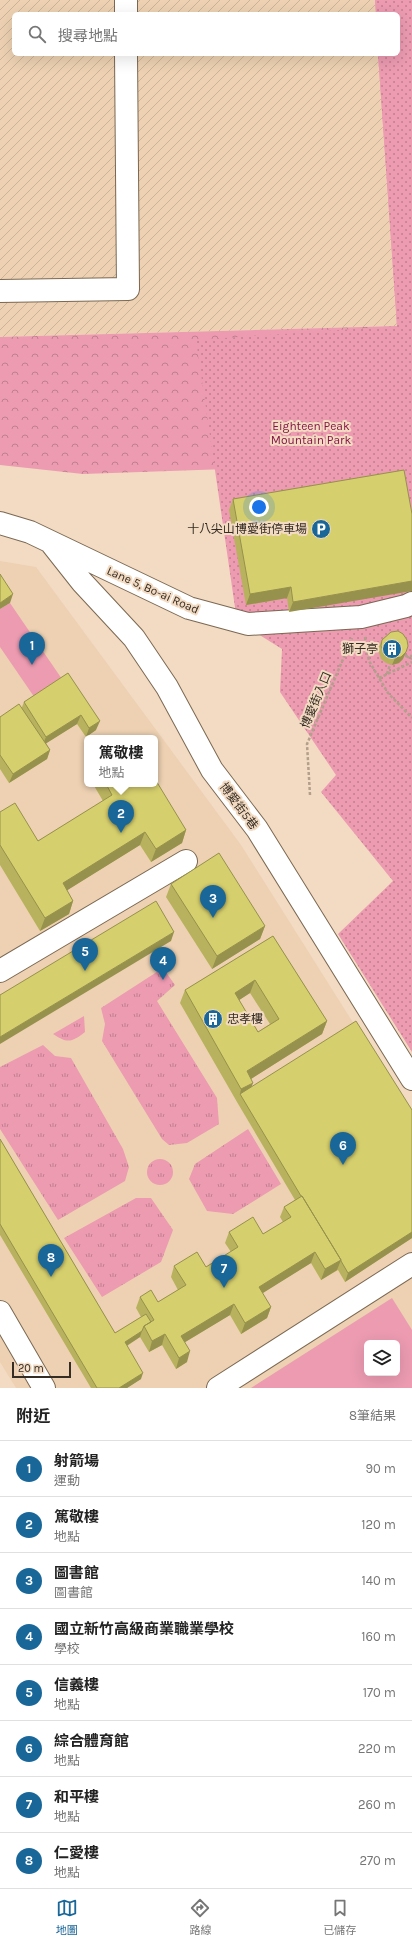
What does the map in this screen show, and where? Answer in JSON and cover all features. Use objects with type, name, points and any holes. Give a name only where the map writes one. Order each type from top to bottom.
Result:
[{"type":"lane","points":[[126,0],[126,12]]},
{"type":"lane","points":[[0,291],[128,289],[126,56]]},
{"type":"lane","name":"Lane 5, Bo-ai Road","points":[[0,523],[30,532],[52,544],[189,608],[248,624],[361,617],[406,606],[412,603]]},
{"type":"lane","name":"博愛街5巷","points":[[52,544],[82,582],[134,638],[167,688],[212,770],[256,829],[411,1077]]},
{"type":"lane","points":[[0,971],[186,861]]},
{"type":"lane","points":[[218,1388],[412,1264]]},
{"type":"lane","points":[[0,1312],[44,1388]]},
{"type":"path","points":[[361,617],[369,661],[388,693],[412,718]]},
{"type":"path","name":"博愛街入口","points":[[310,795],[307,744],[361,617]]},
{"type":"path","points":[[399,653],[412,661]]},
{"type":"path","points":[[404,656],[412,656]]},
{"type":"path","points":[[387,674],[392,657]]},
{"type":"path","points":[[379,678],[412,661]]},
{"type":"shaded area","points":[[0,0],[375,0],[376,12],[12,12],[12,56],[378,56],[397,326],[0,337]]},
{"type":"shaded area","points":[[0,561],[36,567],[241,845],[412,1116],[412,1388],[16,1388],[0,1362]]},
{"type":"green space","points":[[375,0],[412,0],[405,463],[83,474],[0,465],[0,337],[397,326],[378,56],[400,56],[400,12],[376,12]]},
{"type":"green space","name":"Eighteen Peak Mountain Park","points":[[375,0],[412,0],[412,1052],[338,934],[393,881],[321,792],[336,775],[280,692],[282,649],[237,621],[196,340],[397,326],[378,56],[400,56],[400,12],[376,12]]},
{"type":"green space","points":[[10,603],[64,682],[37,701],[0,647],[0,609]]},
{"type":"green space","points":[[163,968],[175,985],[157,1001],[217,1098],[219,1124],[187,1143],[169,1145],[162,1139],[102,1041],[105,1024],[101,1008]]},
{"type":"green space","points":[[84,1016],[85,1032],[77,1038],[73,1040],[66,1040],[53,1034]]},
{"type":"green space","points":[[43,1045],[55,1056],[71,1058],[123,1149],[129,1167],[125,1181],[58,1220],[0,1129],[0,1067]]},
{"type":"green space","points":[[248,1129],[281,1184],[233,1214],[207,1211],[189,1179],[195,1164]]},
{"type":"green space","points":[[160,1159],[169,1163],[173,1172],[169,1181],[160,1185],[151,1181],[147,1172],[151,1163]]},
{"type":"green space","points":[[136,1198],[151,1198],[173,1230],[161,1262],[102,1297],[64,1238]]},
{"type":"green space","points":[[392,1298],[412,1330],[412,1388],[251,1388]]},
{"type":"building","name":"十八尖山博愛街停車場","points":[[404,470],[412,514],[412,581],[293,602],[291,587],[250,594],[233,499]]},
{"type":"building","points":[[0,574],[13,594],[0,603]]},
{"type":"building","name":"獅子亭","points":[[398,631],[403,634],[407,640],[408,646],[406,652],[401,657],[388,657],[381,646],[382,640],[391,632]]},
{"type":"building","points":[[68,673],[100,721],[89,728],[81,715],[46,737],[24,702]]},
{"type":"building","points":[[19,704],[50,750],[13,774],[0,755],[0,717]]},
{"type":"building","points":[[158,784],[186,830],[156,849],[145,832],[63,883],[73,901],[45,918],[0,845],[0,812],[15,803],[38,841],[112,795],[108,787],[158,787]]},
{"type":"building","points":[[219,853],[265,926],[217,956],[171,884]]},
{"type":"building","points":[[156,901],[174,932],[0,1037],[0,995]]},
{"type":"building","name":"忠孝樓","points":[[273,936],[327,1021],[247,1071],[253,1083],[241,1089],[185,990]],"holes":[[[255,980],[279,1019],[258,1032],[235,993]]]},
{"type":"building","points":[[356,1021],[412,1110],[412,1232],[348,1273],[240,1094]]},
{"type":"building","points":[[0,1139],[115,1333],[146,1314],[151,1322],[144,1326],[142,1331],[125,1342],[143,1373],[119,1388],[97,1388],[0,1224]]},
{"type":"building","points":[[302,1196],[341,1260],[325,1269],[315,1252],[259,1287],[271,1307],[245,1323],[234,1304],[181,1336],[190,1351],[179,1358],[165,1334],[152,1341],[144,1326],[154,1320],[140,1297],[151,1290],[158,1302],[186,1285],[174,1266],[197,1252],[206,1267],[238,1247],[229,1232],[253,1217],[263,1234],[291,1217],[284,1207]]},
{"type":"place","name":"十八尖山博愛街停車場","points":[[321,529]]},
{"type":"place","name":"獅子亭","points":[[392,649]]},
{"type":"place","name":"射箭場","points":[[32,665]]},
{"type":"place","name":"篤敬樓","points":[[121,833]]},
{"type":"place","name":"圖書館","points":[[213,918]]},
{"type":"place","name":"信義樓","points":[[85,971]]},
{"type":"place","name":"國立新竹高級商業職業學校","points":[[163,980]]},
{"type":"place","name":"忠孝樓","points":[[213,1019]]},
{"type":"place","name":"綜合體育館","points":[[343,1165]]},
{"type":"place","name":"仁愛樓","points":[[51,1277]]},
{"type":"place","name":"和平樓","points":[[224,1288]]}]
